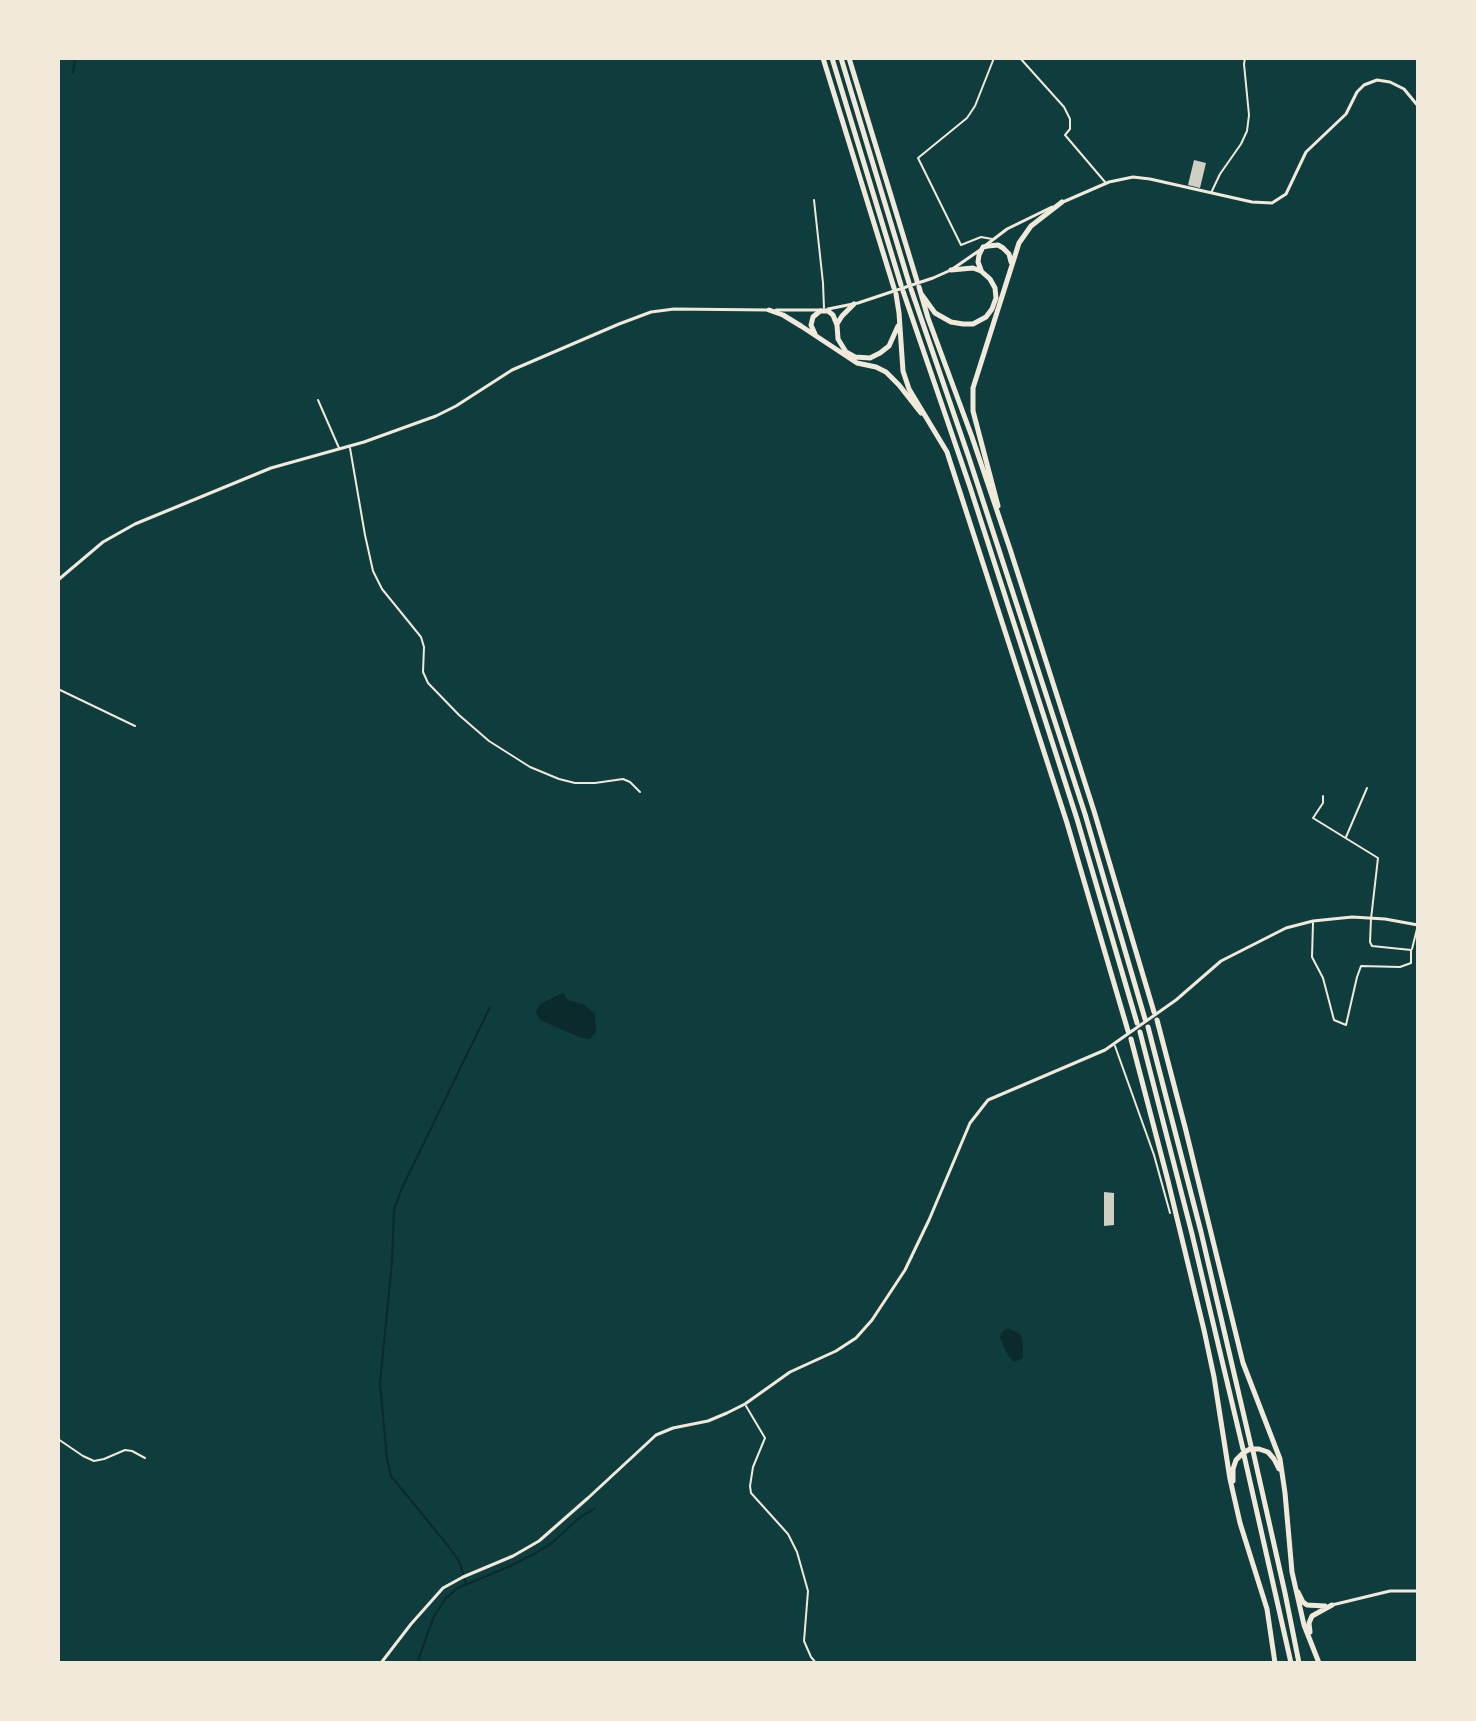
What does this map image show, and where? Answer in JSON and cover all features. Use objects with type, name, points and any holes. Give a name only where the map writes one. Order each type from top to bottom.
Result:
[{"type":"highway","points":[[823,58],[895,291],[903,371],[909,389],[947,452],[1058,795],[1128,1031]]},
{"type":"highway","points":[[832,58],[902,288],[1077,819],[1137,1023]]},
{"type":"highway","points":[[841,58],[910,286],[974,471],[1085,814],[1145,1019]]},
{"type":"highway","points":[[849,58],[928,318],[1010,549],[1158,1012]]},
{"type":"highway","points":[[1010,549],[972,399],[977,371],[1019,243],[1027,231],[1062,202]]},
{"type":"highway","points":[[981,271],[978,259],[983,247],[1002,247],[1009,254],[1012,264]]},
{"type":"highway","points":[[921,294],[943,319],[963,324],[977,323],[991,312],[996,298],[992,282],[981,271],[969,267],[951,270]]},
{"type":"highway","points":[[837,325],[854,304]]},
{"type":"highway","points":[[817,336],[811,320],[824,309],[832,314],[839,344],[846,352],[855,357],[874,357],[889,346],[900,321]]},
{"type":"highway","points":[[769,310],[786,316],[857,363],[892,376],[941,440]]},
{"type":"highway","points":[[1157,1020],[1243,1363],[1280,1459],[1296,1604],[1317,1663]]},
{"type":"highway","points":[[1148,1027],[1254,1449],[1299,1663]]},
{"type":"highway","points":[[1140,1032],[1189,1221],[1291,1663]]},
{"type":"highway","points":[[1127,1039],[1168,1181],[1209,1353],[1230,1479],[1267,1609],[1275,1663]]},
{"type":"highway","points":[[1236,1505],[1232,1473],[1236,1460],[1248,1450],[1268,1452],[1280,1472],[1285,1493]]},
{"type":"highway","points":[[1292,1572],[1305,1604],[1332,1605]]},
{"type":"highway","points":[[1317,1663],[1309,1623],[1316,1613],[1332,1605]]},
{"type":"main road","points":[[58,580],[103,542],[126,528],[271,468],[350,446],[441,415],[514,368],[647,314],[678,308],[824,309],[854,304],[951,270],[1010,227],[1106,183],[1128,177],[1264,204],[1279,200],[1287,193],[1307,150],[1346,114],[1360,89],[1370,82],[1383,80],[1397,84],[1418,106]]},
{"type":"main road","points":[[381,1663],[443,1588],[529,1548],[656,1435],[714,1419],[745,1404],[790,1372],[846,1346],[866,1328],[908,1265],[970,1123],[986,1101],[1127,1039],[1221,961],[1273,933],[1313,921],[1352,917],[1372,917],[1418,925]]},
{"type":"main road","points":[[1332,1605],[1390,1591],[1418,1591]]},
{"type":"street","points":[[993,239],[981,237],[961,245],[918,158],[967,118],[994,58]]},
{"type":"street","points":[[1020,58],[1064,107],[1070,119],[1070,129],[1065,135],[1106,183]]},
{"type":"street","points":[[1211,193],[1247,131],[1249,112],[1245,58]]},
{"type":"street","points":[[814,200],[824,309]]},
{"type":"street","points":[[318,400],[340,449]]},
{"type":"street","points":[[350,446],[373,571],[382,589],[421,637],[424,647],[423,672],[428,683],[469,724],[530,767],[575,783],[623,779],[640,792]]},
{"type":"street","points":[[58,689],[135,726]]},
{"type":"street","points":[[1345,838],[1367,788]]},
{"type":"street","points":[[1323,796],[1323,803],[1313,818],[1378,858],[1372,946],[1411,950]]},
{"type":"street","points":[[1313,921],[1312,957],[1323,978],[1334,1020],[1341,1024],[1346,1025],[1361,966],[1400,967],[1418,963]]},
{"type":"street","points":[[1411,963],[1418,925]]},
{"type":"street","points":[[1114,1045],[1154,1155],[1170,1213]]},
{"type":"street","points":[[58,1357],[58,1370]]},
{"type":"street","points":[[745,1404],[765,1438],[753,1467],[751,1493],[788,1534],[797,1552],[808,1591],[804,1641],[816,1663]]},
{"type":"street","points":[[58,1439],[94,1461],[125,1450],[145,1458]]},
{"type":"water","points":[[563,993],[568,1000],[585,1005],[595,1014],[596,1032],[590,1039],[540,1020],[536,1012],[540,1004]]},
{"type":"water","points":[[1008,1328],[1021,1335],[1023,1344],[1023,1358],[1014,1362],[1000,1337]]},
{"type":"building","points":[[1194,160],[1206,163],[1200,188],[1188,185]]},
{"type":"building","points":[[1104,1192],[1114,1193],[1114,1225],[1104,1226]]},
{"type":"waterway","points":[[73,73],[75,58]]},
{"type":"waterway","points":[[466,1584],[460,1563],[449,1547],[391,1476],[380,1383],[394,1210],[490,1007]]},
{"type":"waterway","points":[[417,1663],[434,1616],[446,1598],[458,1588],[536,1553],[595,1508]]}]
